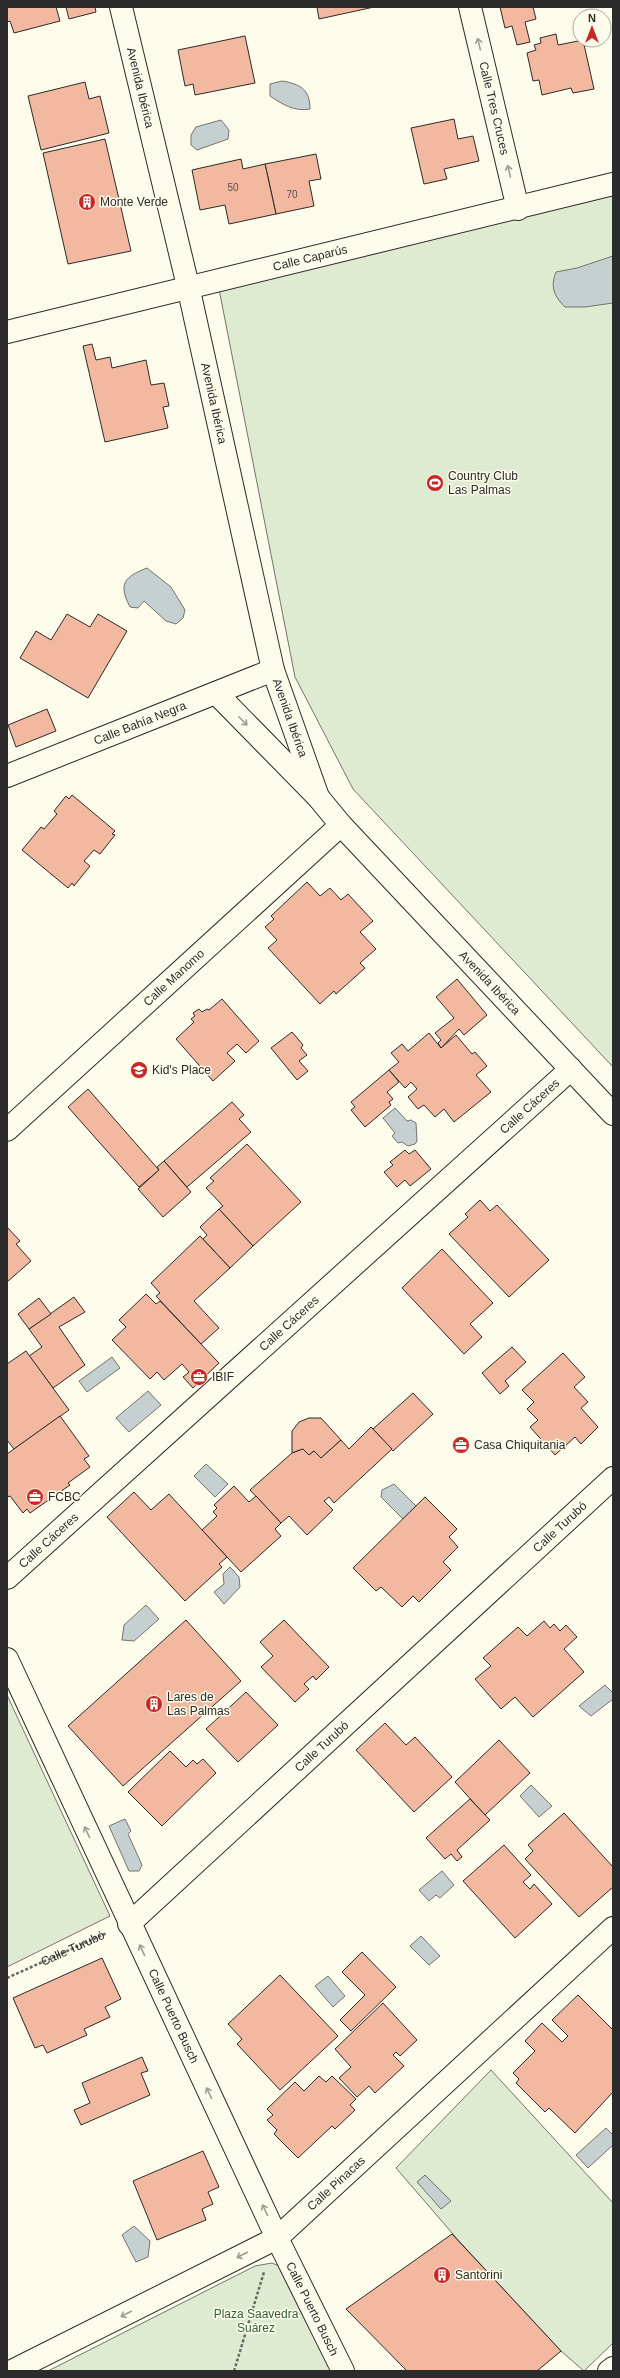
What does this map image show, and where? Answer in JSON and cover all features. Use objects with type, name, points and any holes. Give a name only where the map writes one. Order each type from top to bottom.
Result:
[{"type":"street","name":"Avenida Ibérica","points":[[121,7],[188,286],[273,670],[318,797]]},
{"type":"street","name":"Calle Tres Cruces","points":[[470,7],[518,209]]},
{"type":"street","name":"Calle Caparús","points":[[7,332],[188,286],[518,209],[613,184]]},
{"type":"street","name":"Calle Bahía Negra","points":[[7,776],[273,670]]},
{"type":"street","name":"Avenida Ibérica","points":[[216,693],[318,797],[341,825],[613,1114]]},
{"type":"street","name":"Calle Manomo","points":[[7,1130],[341,825]]},
{"type":"street","name":"Calle Cáceres","points":[[7,1578],[571,1069]]},
{"type":"street","name":"Calle Turubó","points":[[129,1924],[613,1478]]},
{"type":"street","name":"Calle Puerto Busch","points":[[7,1659],[129,1924],[277,2238],[343,2371]]},
{"type":"street","name":"Calle Pinacas","points":[[12,2371],[277,2238],[613,1928]]},
{"type":"street","points":[[609,2371],[613,2368]]},
{"type":"path","name":"Calle Turubó","points":[[7,1978],[129,1924]]},
{"type":"path","points":[[257,2271],[265,2269],[271,2270]]},
{"type":"path","points":[[234,2371],[265,2269]]},
{"type":"green space","name":"Country Club Las Palmas","points":[[613,193],[613,1067],[353,789],[295,677],[219,289]]},
{"type":"green space","points":[[7,1695],[110,1916],[7,1967]]},
{"type":"green space","points":[[491,2070],[613,2203],[613,2343],[584,2371],[561,2351],[459,2241],[396,2168]]},
{"type":"green space","name":"Plaza Saavedra Suárez","points":[[272,2263],[286,2269],[337,2371],[48,2371],[255,2266]]},
{"type":"shaded area","points":[[282,81],[299,86],[306,92],[310,102],[310,109],[304,110],[293,108],[270,96],[270,84]]},
{"type":"shaded area","points":[[221,120],[229,130],[228,139],[197,150],[191,145],[191,135],[196,127]]},
{"type":"shaded area","points":[[613,256],[613,303],[585,307],[565,307],[558,299],[554,291],[553,282],[556,272],[577,268]]},
{"type":"shaded area","points":[[147,568],[171,587],[185,610],[183,618],[176,624],[166,621],[144,601],[138,608],[130,607],[124,592],[125,582],[128,578],[139,571]]},
{"type":"shaded area","points":[[395,1108],[407,1121],[411,1120],[416,1123],[417,1141],[415,1144],[408,1146],[402,1142],[398,1143],[392,1136],[395,1133],[383,1118]]},
{"type":"shaded area","points":[[112,1357],[120,1368],[87,1392],[79,1381]]},
{"type":"shaded area","points":[[148,1391],[161,1405],[129,1432],[116,1418]]},
{"type":"shaded area","points":[[206,1464],[228,1484],[215,1497],[194,1476]]},
{"type":"shaded area","points":[[394,1484],[416,1506],[403,1519],[381,1497],[382,1490]]},
{"type":"shaded area","points":[[230,1567],[239,1577],[240,1587],[224,1604],[214,1592],[224,1584],[223,1574]]},
{"type":"shaded area","points":[[146,1605],[159,1619],[134,1641],[122,1640],[124,1625]]},
{"type":"shaded area","points":[[605,1685],[613,1693],[613,1699],[591,1716],[579,1706]]},
{"type":"shaded area","points":[[531,1785],[552,1806],[539,1817],[520,1796]]},
{"type":"shaded area","points":[[125,1819],[131,1831],[128,1834],[142,1865],[139,1871],[129,1871],[109,1826]]},
{"type":"shaded area","points":[[442,1871],[454,1885],[440,1898],[436,1895],[429,1901],[419,1890]]},
{"type":"shaded area","points":[[421,1936],[440,1956],[429,1965],[410,1946]]},
{"type":"shaded area","points":[[328,1976],[345,1996],[333,2007],[315,1986]]},
{"type":"shaded area","points":[[606,2128],[613,2135],[613,2145],[588,2168],[576,2155]]},
{"type":"shaded area","points":[[425,2175],[451,2201],[441,2209],[417,2182]]},
{"type":"shaded area","points":[[134,2226],[150,2241],[148,2257],[136,2262],[122,2235]]},
{"type":"building","points":[[7,7],[56,7],[60,21],[14,33],[10,21],[7,22]]},
{"type":"building","points":[[66,7],[95,7],[96,12],[69,19]]},
{"type":"building","points":[[317,7],[374,7],[319,19]]},
{"type":"building","points":[[500,7],[533,7],[536,19],[525,22],[530,42],[517,45],[512,26],[505,28]]},
{"type":"building","points":[[556,34],[558,45],[572,42],[572,48],[585,48],[594,89],[573,93],[571,88],[542,95],[539,80],[533,81],[527,53],[536,50],[534,45],[541,43],[540,38]]},
{"type":"building","points":[[245,36],[255,83],[195,95],[193,84],[185,86],[178,50]]},
{"type":"building","points":[[85,82],[89,99],[100,96],[109,133],[41,150],[28,96]]},
{"type":"building","points":[[454,119],[458,139],[473,136],[479,161],[444,169],[447,179],[424,184],[411,128]]},
{"type":"building","name":"Monte Verde","points":[[105,139],[131,251],[68,264],[43,153]]},
{"type":"building","points":[[316,154],[321,179],[309,181],[314,206],[276,214],[265,164]]},
{"type":"building","points":[[241,159],[243,169],[265,164],[276,214],[229,224],[225,205],[200,210],[192,170]]},
{"type":"building","points":[[92,344],[96,360],[110,357],[112,368],[146,360],[151,385],[164,383],[169,406],[163,407],[168,428],[105,442],[83,346]]},
{"type":"building","points":[[67,614],[90,627],[98,614],[127,631],[88,698],[20,658],[36,631],[51,640]]},
{"type":"building","points":[[47,709],[56,731],[16,747],[8,725]]},
{"type":"building","points":[[72,795],[115,831],[112,834],[115,835],[100,854],[94,850],[84,861],[90,866],[74,886],[72,883],[68,888],[22,850],[41,827],[44,829],[57,814],[54,811],[66,796],[69,799]]},
{"type":"building","points":[[307,882],[320,896],[330,888],[341,900],[348,894],[373,921],[360,932],[376,949],[360,963],[365,968],[336,994],[334,991],[320,1004],[268,948],[277,940],[265,927],[274,919],[271,916]]},
{"type":"building","points":[[457,979],[487,1015],[464,1035],[459,1029],[441,1048],[438,1043],[441,1040],[435,1033],[454,1018],[436,997]]},
{"type":"building","points":[[222,999],[259,1041],[246,1053],[237,1044],[227,1053],[235,1061],[213,1081],[176,1039],[194,1022],[191,1019],[195,1016],[193,1013],[199,1009],[202,1012],[207,1009],[209,1010]]},
{"type":"building","points":[[292,1032],[303,1045],[301,1048],[307,1055],[299,1061],[308,1071],[297,1080],[271,1048]]},
{"type":"building","points":[[429,1033],[441,1048],[456,1035],[472,1054],[475,1052],[487,1066],[476,1075],[491,1092],[454,1122],[444,1109],[435,1117],[424,1105],[418,1109],[408,1097],[417,1089],[411,1082],[405,1088],[389,1070],[399,1062],[391,1053],[402,1044],[408,1051]]},
{"type":"building","points":[[389,1070],[399,1082],[387,1092],[393,1099],[389,1102],[391,1105],[365,1127],[351,1110],[355,1107],[351,1102]]},
{"type":"building","points":[[88,1089],[159,1170],[139,1187],[68,1107]]},
{"type":"building","points":[[232,1102],[244,1115],[239,1119],[251,1132],[187,1187],[164,1161]]},
{"type":"building","points":[[247,1144],[301,1202],[253,1246],[219,1209],[223,1206],[206,1188],[214,1181],[210,1178]]},
{"type":"building","points":[[405,1150],[409,1154],[415,1150],[431,1169],[410,1186],[405,1180],[397,1187],[384,1172],[393,1165],[390,1162]]},
{"type":"building","points":[[164,1161],[191,1192],[163,1217],[138,1189],[159,1170],[157,1167]]},
{"type":"building","points":[[480,1200],[490,1211],[497,1205],[549,1260],[509,1297],[449,1234],[468,1217],[465,1214]]},
{"type":"building","points":[[219,1209],[253,1246],[230,1268],[203,1239],[207,1235],[200,1227]]},
{"type":"building","points":[[7,1227],[20,1241],[16,1244],[31,1261],[7,1282]]},
{"type":"building","points":[[200,1236],[230,1268],[194,1301],[219,1328],[201,1344],[156,1296],[160,1293],[151,1283]]},
{"type":"building","points":[[442,1249],[493,1303],[470,1324],[482,1337],[464,1354],[402,1288]]},
{"type":"building","points":[[146,1294],[156,1304],[160,1301],[219,1363],[193,1388],[183,1377],[189,1372],[182,1364],[164,1380],[157,1372],[150,1379],[112,1340],[126,1327],[119,1320]]},
{"type":"building","points":[[74,1297],[85,1312],[59,1327],[85,1365],[53,1388],[29,1356],[42,1347],[29,1329]]},
{"type":"building","points":[[39,1298],[51,1314],[29,1329],[18,1314]]},
{"type":"building","points":[[512,1347],[526,1362],[505,1381],[509,1386],[500,1394],[482,1373]]},
{"type":"building","points":[[26,1351],[69,1410],[14,1449],[7,1440],[7,1364]]},
{"type":"building","points":[[563,1353],[585,1377],[574,1387],[588,1402],[581,1408],[598,1427],[581,1444],[575,1437],[555,1455],[530,1427],[538,1420],[527,1409],[534,1402],[522,1390]]},
{"type":"building","points":[[413,1393],[433,1414],[393,1451],[373,1429]]},
{"type":"building","points":[[60,1416],[89,1456],[84,1459],[90,1467],[68,1483],[70,1485],[30,1513],[27,1509],[23,1513],[10,1496],[7,1497],[7,1454]]},
{"type":"building","points":[[309,1418],[321,1418],[341,1440],[321,1458],[314,1451],[309,1455],[303,1449],[292,1453],[292,1431],[299,1422]]},
{"type":"building","points":[[371,1427],[392,1449],[334,1503],[329,1497],[324,1501],[333,1510],[307,1535],[289,1516],[281,1523],[250,1490],[292,1453],[303,1449],[309,1455],[314,1451],[321,1458],[341,1440],[349,1449]]},
{"type":"building","points":[[234,1486],[249,1502],[256,1496],[281,1523],[275,1529],[281,1536],[241,1572],[202,1530],[217,1516],[213,1512],[217,1508],[214,1505]]},
{"type":"building","points":[[134,1492],[151,1510],[169,1494],[227,1557],[219,1564],[222,1567],[185,1601],[107,1517]]},
{"type":"building","points":[[425,1497],[457,1529],[449,1537],[458,1547],[443,1562],[451,1570],[419,1602],[413,1596],[402,1607],[381,1587],[376,1591],[353,1568]]},
{"type":"building","name":"Lares de Las Palmas","points":[[186,1620],[241,1681],[123,1786],[68,1726]]},
{"type":"building","points":[[284,1620],[329,1667],[316,1680],[313,1676],[304,1684],[309,1689],[295,1702],[261,1667],[273,1656],[260,1642]]},
{"type":"building","points":[[544,1621],[550,1628],[554,1624],[560,1631],[566,1625],[577,1637],[564,1649],[584,1672],[533,1717],[515,1697],[501,1709],[475,1679],[491,1666],[483,1658],[518,1627],[527,1636]]},
{"type":"building","points":[[246,1692],[278,1725],[238,1762],[206,1729]]},
{"type":"building","points":[[385,1723],[406,1745],[415,1737],[452,1777],[414,1812],[356,1750]]},
{"type":"building","points":[[499,1740],[530,1773],[485,1815],[455,1782]]},
{"type":"building","points":[[170,1751],[186,1767],[193,1760],[197,1764],[203,1759],[216,1773],[162,1826],[128,1792]]},
{"type":"building","points":[[470,1799],[490,1820],[457,1850],[462,1857],[457,1861],[451,1854],[445,1859],[426,1838]]},
{"type":"building","points":[[564,1813],[613,1867],[613,1887],[579,1917],[525,1859],[533,1851],[528,1845]]},
{"type":"building","points":[[504,1845],[531,1875],[523,1882],[530,1889],[534,1884],[552,1904],[515,1938],[463,1881]]},
{"type":"building","points":[[362,1952],[396,1987],[351,2031],[340,2020],[365,1995],[342,1972]]},
{"type":"building","points":[[102,1958],[121,1999],[105,2007],[110,2017],[84,2029],[87,2035],[47,2053],[43,2045],[35,2048],[13,1998]]},
{"type":"building","points":[[280,1975],[338,2036],[280,2090],[237,2044],[242,2039],[228,2024]]},
{"type":"building","points":[[578,1995],[613,2030],[613,2092],[575,2133],[549,2108],[545,2112],[516,2083],[519,2079],[513,2073],[535,2051],[525,2041],[542,2023],[562,2042],[568,2036],[552,2020]]},
{"type":"building","points":[[383,2003],[417,2040],[400,2056],[396,2052],[393,2055],[404,2066],[375,2093],[369,2086],[357,2097],[339,2078],[351,2067],[335,2049]]},
{"type":"building","points":[[142,2057],[148,2071],[141,2073],[150,2095],[81,2125],[74,2110],[90,2103],[82,2083]]},
{"type":"building","points":[[319,2076],[326,2082],[332,2076],[356,2099],[350,2105],[355,2110],[335,2129],[332,2126],[298,2158],[274,2134],[277,2130],[267,2120],[273,2115],[267,2109],[295,2082],[304,2091]]},
{"type":"building","points":[[203,2151],[219,2187],[208,2192],[213,2204],[202,2209],[206,2220],[157,2240],[133,2181]]},
{"type":"building","name":"Santorini","points":[[452,2234],[561,2351],[537,2371],[407,2371],[346,2309]]},
{"type":"place","name":"Monte Verde","points":[[87,202]]},
{"type":"place","name":"Country Club Las Palmas","points":[[435,483]]},
{"type":"place","name":"Kid's Place","points":[[139,1070]]},
{"type":"place","name":"IBIF","points":[[199,1377]]},
{"type":"place","name":"Casa Chiquitania","points":[[461,1445]]},
{"type":"place","name":"FCBC","points":[[35,1497]]},
{"type":"place","name":"Lares de Las Palmas","points":[[154,1704]]},
{"type":"place","name":"Santorini","points":[[442,2275]]}]
